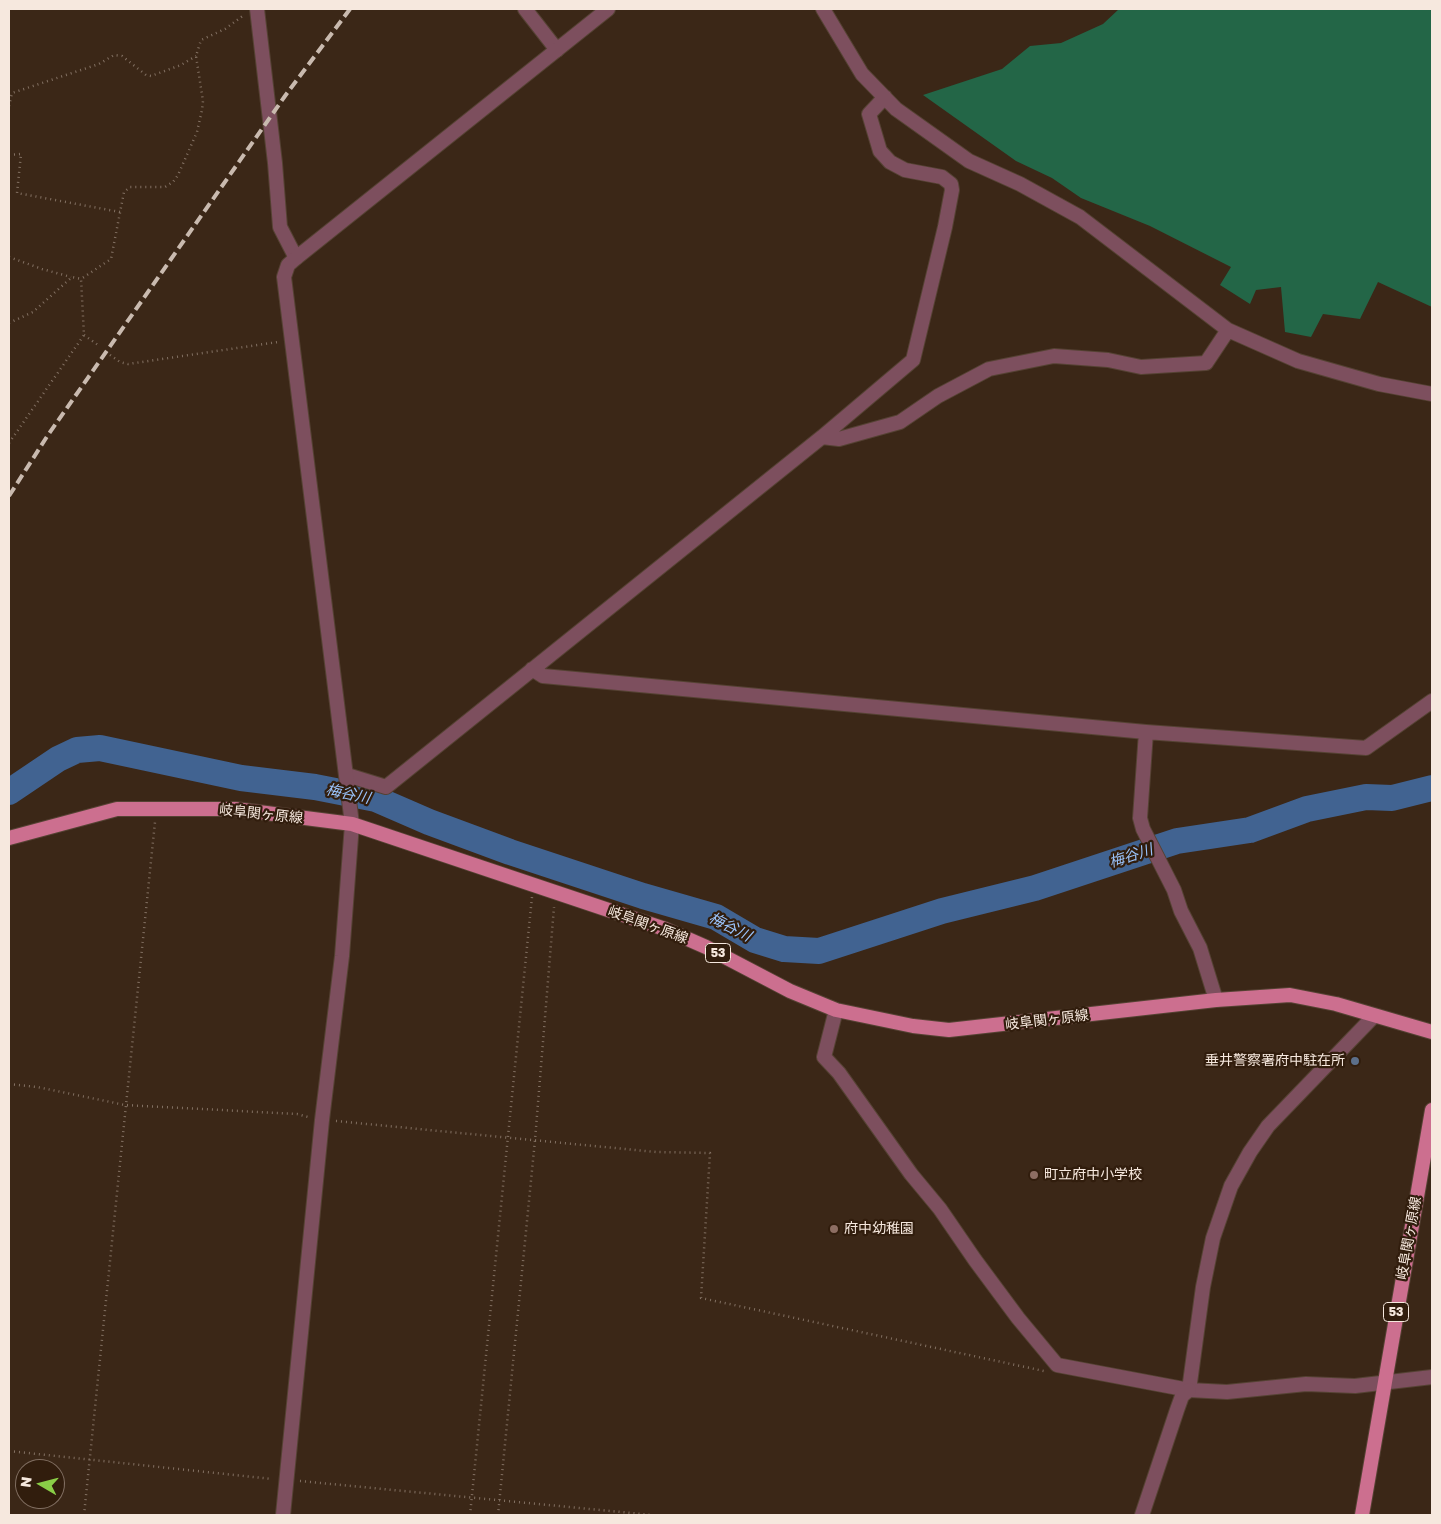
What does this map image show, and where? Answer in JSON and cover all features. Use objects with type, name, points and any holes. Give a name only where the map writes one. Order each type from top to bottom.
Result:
[{"type":"main road","name":"岐阜関ヶ原線","points":[[9,838],[117,809],[235,809],[352,824],[665,929],[706,947],[790,991],[836,1010],[913,1026],[949,1030],[1216,1000],[1290,995],[1336,1004],[1432,1032]]},
{"type":"main road","name":"岐阜関ヶ原線","points":[[1362,1515],[1432,1110]]},
{"type":"street","points":[[525,9],[558,50]]},
{"type":"street","points":[[282,1515],[322,1120],[342,956],[352,824],[352,809],[284,277],[288,265],[296,258],[608,9]]},
{"type":"street","points":[[823,9],[862,74],[896,109],[969,161],[1020,184],[1080,218],[1228,330],[1298,362],[1379,384],[1432,394]]},
{"type":"street","points":[[257,11],[275,163],[280,227],[296,258]]},
{"type":"street","points":[[348,779],[386,786],[822,437],[913,360],[952,190],[948,180],[942,177],[905,170],[890,162],[880,151],[869,114],[885,97]]},
{"type":"street","points":[[822,437],[839,439],[900,422],[938,396],[989,369],[1054,356],[1108,360],[1141,367],[1206,364],[1228,330]]},
{"type":"street","points":[[532,669],[543,676],[1146,732],[1366,748],[1432,701]]},
{"type":"street","points":[[1146,732],[1140,818],[1157,859],[1174,890],[1187,925],[1200,948],[1216,1000]]},
{"type":"street","points":[[836,1010],[824,1057],[839,1073],[906,1166],[940,1209],[1012,1311],[1056,1365],[1189,1390],[1227,1392],[1306,1384],[1356,1386],[1432,1377]]},
{"type":"street","points":[[1142,1515],[1182,1396],[1189,1390],[1203,1287],[1213,1238],[1232,1186],[1250,1152],[1268,1126],[1374,1016]]},
{"type":"path","points":[[9,257],[72,277],[81,278],[111,259],[124,192],[130,188],[165,187],[173,182],[178,175],[196,132],[203,101],[196,56],[201,40],[225,29],[246,14],[257,11]]},
{"type":"path","points":[[9,106],[10,93],[99,64],[114,55],[122,56],[146,75],[151,76],[181,65],[196,56]]},
{"type":"path","points":[[9,155],[21,154],[17,193],[120,212]]},
{"type":"path","points":[[9,324],[33,312],[72,277]]},
{"type":"path","points":[[9,443],[84,335],[81,278]]},
{"type":"path","points":[[84,335],[98,346]]},
{"type":"path","points":[[110,355],[120,362],[128,364],[292,340]]},
{"type":"path","points":[[84,1515],[156,808]]},
{"type":"path","points":[[470,1515],[533,884]]},
{"type":"path","points":[[498,1515],[535,1140],[556,892]]},
{"type":"path","points":[[9,1084],[37,1087],[125,1106],[297,1114],[322,1120],[656,1152],[710,1153],[701,1298],[894,1337],[1043,1371],[1056,1365]]},
{"type":"path","points":[[9,1451],[652,1515]]},
{"type":"green space","points":[[1119,9],[1432,9],[1432,307],[1378,282],[1360,319],[1323,314],[1311,337],[1285,332],[1281,287],[1256,290],[1250,304],[1220,285],[1231,267],[1150,226],[1081,198],[1052,178],[1016,161],[923,95],[1002,69],[1030,46],[1061,43],[1103,24]]},
{"type":"waterway","name":"梅谷川","points":[[9,792],[58,759],[77,750],[100,748],[241,778],[315,787],[376,799],[429,822],[510,852],[643,896],[716,917],[755,940],[784,949],[819,951],[942,911],[1035,888],[1177,841],[1250,830],[1307,809],[1366,797],[1392,798],[1432,788]]},
{"type":"railway","points":[[9,496],[48,435],[285,96],[350,9]]},
{"type":"place","name":"垂井警察署府中駐在所","points":[[1355,1061]]},
{"type":"place","name":"町立府中小学校","points":[[1034,1175]]},
{"type":"place","name":"府中幼稚園","points":[[834,1229]]}]
